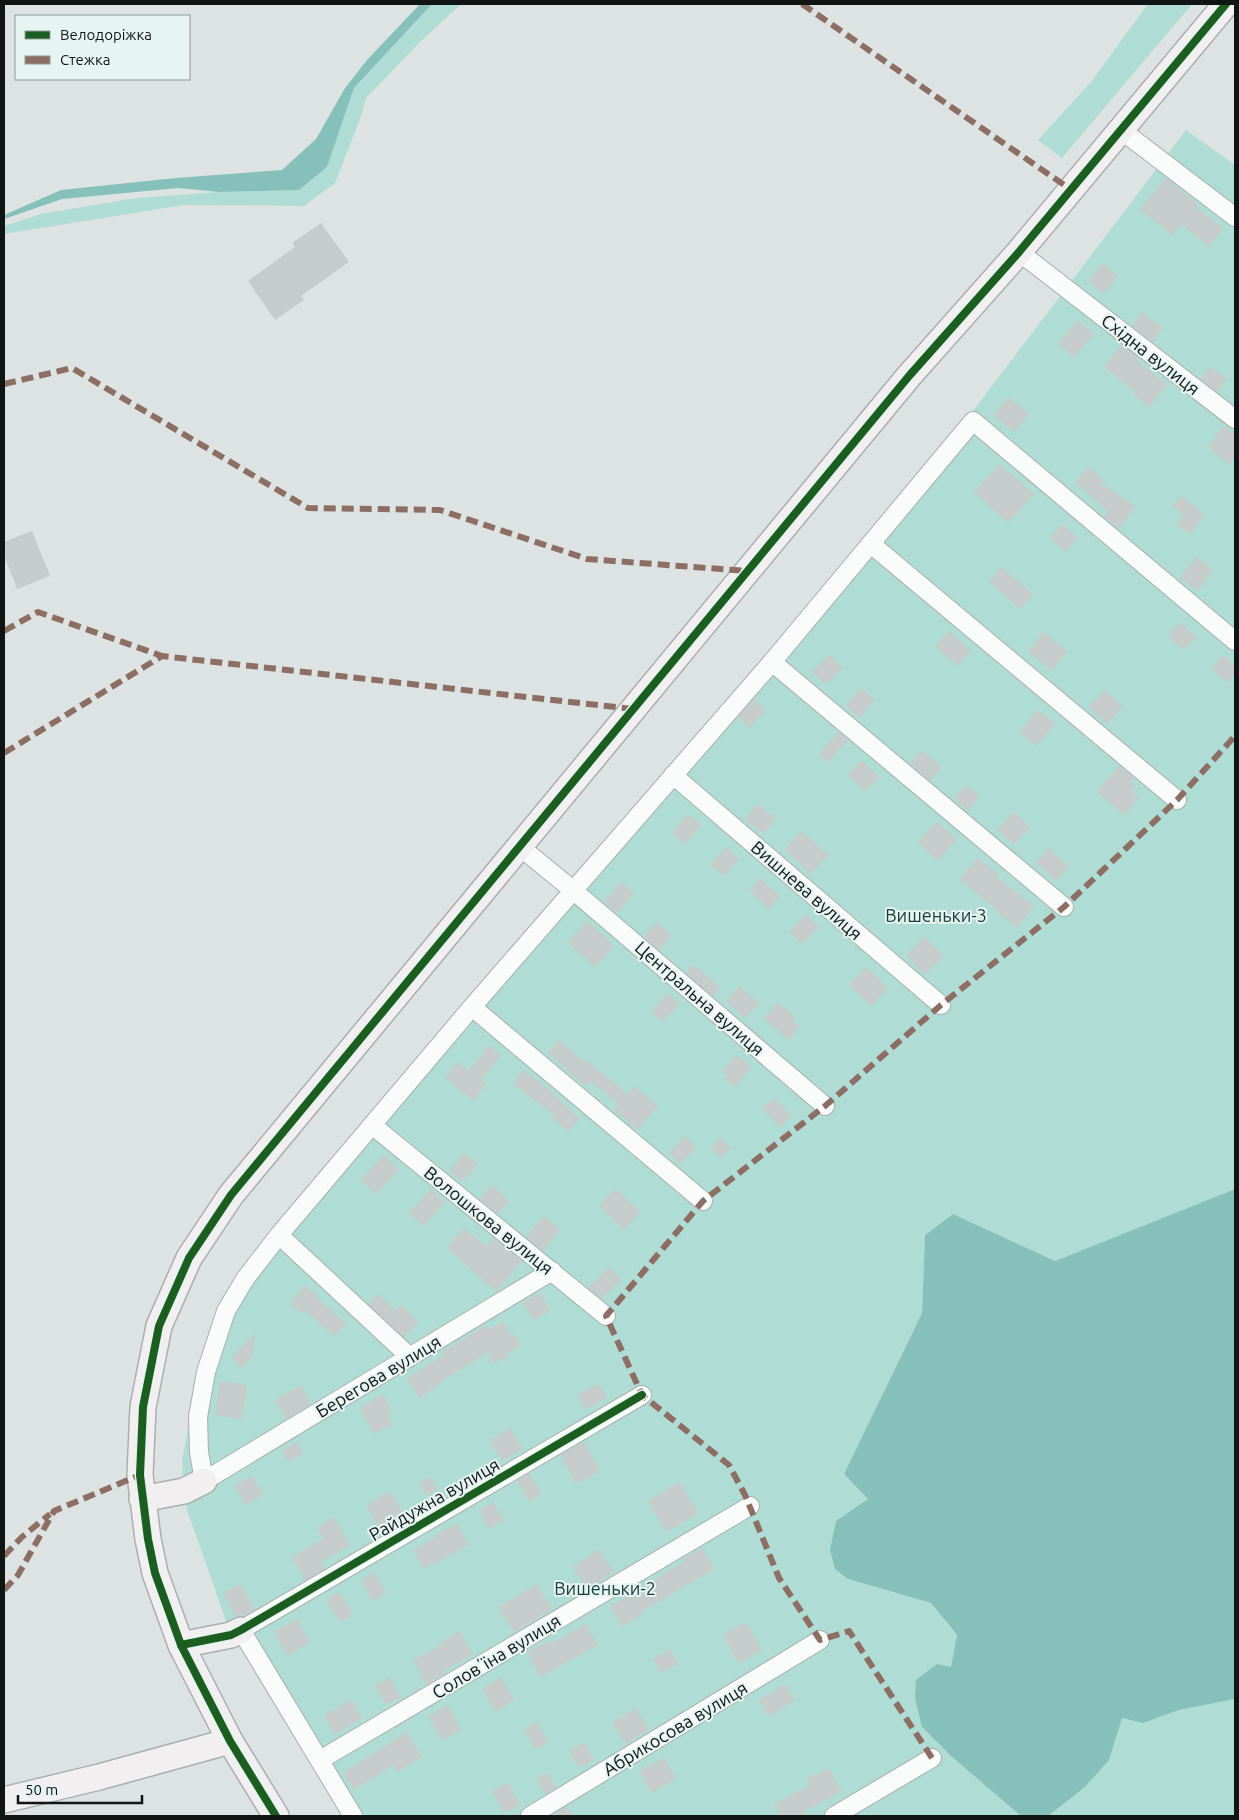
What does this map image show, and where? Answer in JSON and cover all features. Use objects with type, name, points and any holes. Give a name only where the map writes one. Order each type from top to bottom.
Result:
[{"type":"street","points":[[276,1816],[230,1741],[181,1645],[155,1573],[142,1499],[140,1476],[143,1407],[159,1326],[189,1258],[231,1195],[519,846],[909,376],[1019,252],[1226,4]]},
{"type":"street","points":[[1121,130],[1235,217]]},
{"type":"street","name":"Східна вулиця","points":[[1019,252],[1235,419]]},
{"type":"street","points":[[142,1499],[184,1491],[204,1481],[199,1452],[198,1417],[206,1372],[226,1311],[246,1279],[279,1236],[472,1007],[772,662],[973,421],[1235,641]]},
{"type":"street","points":[[871,544],[1177,800]]},
{"type":"street","points":[[772,662],[1064,907]]},
{"type":"street","name":"Вишнева вулиця","points":[[673,775],[941,1005]]},
{"type":"street","name":"Центральна вулиця","points":[[519,846],[825,1106]]},
{"type":"street","points":[[472,1007],[703,1200]]},
{"type":"street","name":"Волошкова вулиця","points":[[372,1125],[606,1316]]},
{"type":"street","points":[[279,1236],[410,1357]]},
{"type":"street","name":"Берегова вулиця","points":[[204,1481],[552,1271]]},
{"type":"street","name":"Райдужна вулиця","points":[[241,1630],[642,1394]]},
{"type":"street","name":"Соловʼїна вулиця","points":[[320,1760],[750,1506]]},
{"type":"street","points":[[181,1645],[230,1635],[241,1630],[353,1816]]},
{"type":"street","name":"Абрикосова вулиця","points":[[530,1816],[820,1640]]},
{"type":"street","points":[[4,1800],[99,1777],[230,1741]]},
{"type":"street","points":[[834,1816],[932,1758]]},
{"type":"green space","points":[[432,4],[461,4],[421,41],[366,98],[360,119],[335,183],[304,206],[184,205],[4,234],[4,226],[41,214],[136,198],[219,192],[299,190],[327,167],[354,88]]},
{"type":"green space","points":[[1148,4],[1192,4],[1062,158],[1038,140],[1091,82]]},
{"type":"green space","name":"Вишеньки-3","points":[[1186,130],[1235,165],[1235,1189],[1055,1261],[953,1214],[925,1235],[922,1313],[844,1474],[868,1499],[856,1508],[847,1579],[931,1603],[957,1636],[951,1668],[922,1727],[952,1757],[1021,1816],[343,1816],[255,1666],[231,1635],[187,1510],[182,1461],[198,1376],[220,1308],[263,1242],[973,411]]},
{"type":"green space","points":[[1235,1699],[1235,1816],[1048,1816],[1084,1788],[1116,1736],[1122,1718],[1143,1723],[1179,1710]]},
{"type":"shaded area","points":[[420,4],[432,4],[354,88],[327,167],[299,190],[219,192],[178,188],[62,199],[4,219],[4,215],[61,190],[176,178],[282,170],[316,139],[345,88],[367,60]]},
{"type":"shaded area","points":[[1235,1189],[1235,1699],[1179,1710],[1143,1723],[1122,1718],[1109,1760],[1084,1788],[1048,1816],[1021,1816],[952,1757],[922,1727],[915,1698],[916,1680],[937,1664],[951,1667],[957,1635],[931,1603],[848,1579],[835,1569],[830,1550],[836,1521],[868,1499],[844,1474],[922,1313],[925,1235],[953,1214],[1055,1261]]},
{"type":"building","points":[[1166,178],[1198,204],[1196,207],[1223,228],[1209,247],[1181,224],[1172,235],[1140,209]]},
{"type":"building","points":[[321,223],[349,262],[301,296],[304,300],[275,320],[248,281],[295,247],[292,243]]},
{"type":"building","points":[[1103,263],[1118,276],[1103,294],[1088,281]]},
{"type":"building","points":[[1142,312],[1163,328],[1153,342],[1132,326]]},
{"type":"building","points":[[1077,320],[1094,334],[1074,357],[1058,344]]},
{"type":"building","points":[[1122,345],[1140,359],[1138,362],[1167,384],[1150,407],[1134,395],[1136,392],[1104,367]]},
{"type":"building","points":[[1210,367],[1227,379],[1217,392],[1201,379]]},
{"type":"building","points":[[1009,397],[1029,414],[1014,432],[993,415]]},
{"type":"building","points":[[1224,426],[1235,435],[1235,457],[1229,465],[1208,447]]},
{"type":"building","points":[[1000,464],[1034,494],[1008,523],[974,492]]},
{"type":"building","points":[[1089,467],[1104,480],[1101,483],[1135,506],[1120,529],[1104,517],[1108,511],[1075,483]]},
{"type":"building","points":[[1181,496],[1205,514],[1190,534],[1176,525],[1184,514],[1173,507]]},
{"type":"building","points":[[1062,524],[1078,538],[1066,552],[1050,538]]},
{"type":"building","points":[[32,531],[50,576],[17,589],[4,555],[4,542]]},
{"type":"building","points":[[1196,557],[1213,570],[1198,591],[1180,578]]},
{"type":"building","points":[[1001,567],[1033,594],[1020,609],[989,582]]},
{"type":"building","points":[[1180,622],[1196,637],[1184,650],[1168,636]]},
{"type":"building","points":[[949,631],[971,650],[958,666],[935,647]]},
{"type":"building","points":[[1043,632],[1067,651],[1052,671],[1028,652]]},
{"type":"building","points":[[829,654],[843,668],[826,685],[812,672]]},
{"type":"building","points":[[1223,655],[1235,666],[1235,674],[1227,683],[1211,669]]},
{"type":"building","points":[[861,688],[875,700],[859,718],[846,706]]},
{"type":"building","points":[[1105,690],[1123,706],[1107,724],[1088,707]]},
{"type":"building","points":[[754,699],[766,710],[750,728],[738,717]]},
{"type":"building","points":[[1038,710],[1055,724],[1036,746],[1019,732]]},
{"type":"building","points":[[838,732],[848,739],[828,763],[819,755]]},
{"type":"building","points":[[922,750],[942,767],[930,781],[910,764]]},
{"type":"building","points":[[862,760],[879,777],[866,791],[848,775]]},
{"type":"building","points":[[1119,766],[1135,779],[1131,783],[1135,786],[1131,791],[1139,797],[1125,815],[1097,792]]},
{"type":"building","points":[[966,785],[980,797],[968,811],[954,798]]},
{"type":"building","points":[[757,804],[776,818],[764,834],[745,820]]},
{"type":"building","points":[[1014,812],[1030,827],[1014,845],[997,830]]},
{"type":"building","points":[[687,814],[701,825],[686,844],[672,833]]},
{"type":"building","points":[[937,821],[957,839],[938,861],[918,842]]},
{"type":"building","points":[[801,831],[828,855],[811,874],[785,850]]},
{"type":"building","points":[[726,847],[739,859],[724,876],[710,864]]},
{"type":"building","points":[[1049,848],[1069,867],[1056,881],[1036,862]]},
{"type":"building","points":[[978,858],[998,874],[996,877],[1034,906],[1017,928],[960,879]]},
{"type":"building","points":[[760,878],[780,897],[768,909],[749,890]]},
{"type":"building","points":[[621,882],[634,893],[618,913],[604,902]]},
{"type":"building","points":[[806,914],[819,927],[802,944],[789,932]]},
{"type":"building","points":[[587,921],[614,946],[595,967],[568,942]]},
{"type":"building","points":[[657,922],[672,935],[660,950],[644,937]]},
{"type":"building","points":[[924,937],[943,956],[925,975],[906,955]]},
{"type":"building","points":[[693,964],[720,988],[713,996],[686,973]]},
{"type":"building","points":[[866,967],[888,988],[871,1006],[849,985]]},
{"type":"building","points":[[740,986],[759,1003],[745,1018],[726,1001]]},
{"type":"building","points":[[668,993],[680,1004],[662,1022],[651,1011]]},
{"type":"building","points":[[777,1002],[795,1017],[792,1020],[800,1026],[789,1040],[764,1019]]},
{"type":"building","points":[[559,1040],[584,1062],[586,1060],[627,1094],[634,1086],[658,1106],[638,1130],[614,1110],[619,1104],[590,1081],[585,1086],[548,1053]]},
{"type":"building","points":[[489,1045],[501,1055],[481,1080],[486,1084],[474,1101],[445,1078],[458,1062],[469,1071]]},
{"type":"building","points":[[736,1055],[751,1066],[736,1087],[726,1080],[728,1076],[723,1072]]},
{"type":"building","points":[[523,1070],[547,1088],[580,1119],[568,1131],[551,1116],[553,1114],[513,1084]]},
{"type":"building","points":[[774,1098],[791,1116],[780,1127],[762,1109]]},
{"type":"building","points":[[685,1136],[697,1147],[680,1164],[669,1153]]},
{"type":"building","points":[[721,1138],[731,1148],[721,1158],[711,1147]]},
{"type":"building","points":[[465,1153],[478,1164],[462,1182],[449,1171]]},
{"type":"building","points":[[384,1155],[399,1169],[376,1194],[361,1180]]},
{"type":"building","points":[[492,1185],[509,1201],[498,1214],[479,1199]]},
{"type":"building","points":[[431,1189],[445,1202],[424,1226],[409,1213]]},
{"type":"building","points":[[615,1189],[640,1212],[624,1230],[599,1206]]},
{"type":"building","points":[[544,1216],[560,1230],[543,1251],[526,1237]]},
{"type":"building","points":[[464,1228],[487,1247],[494,1238],[522,1261],[496,1291],[447,1248]]},
{"type":"building","points":[[609,1267],[621,1279],[602,1299],[589,1288]]},
{"type":"building","points":[[305,1285],[346,1323],[334,1336],[305,1310],[302,1313],[290,1303]]},
{"type":"building","points":[[541,1293],[550,1311],[533,1320],[523,1302]]},
{"type":"building","points":[[378,1294],[395,1310],[401,1305],[418,1321],[404,1337],[368,1304]]},
{"type":"building","points":[[504,1322],[511,1337],[515,1333],[521,1346],[507,1353],[509,1356],[495,1363],[493,1360],[488,1363],[487,1360],[491,1356],[489,1352],[441,1381],[442,1383],[419,1398],[407,1378],[444,1355],[442,1352],[487,1325],[489,1329]]},
{"type":"building","points":[[256,1332],[252,1357],[241,1368],[231,1358]]},
{"type":"building","points":[[220,1381],[247,1385],[242,1419],[215,1415]]},
{"type":"building","points":[[598,1383],[607,1398],[585,1410],[577,1395]]},
{"type":"building","points":[[301,1385],[311,1404],[286,1419],[275,1400]]},
{"type":"building","points":[[383,1394],[392,1412],[387,1415],[392,1424],[374,1434],[360,1408]]},
{"type":"building","points":[[510,1428],[523,1449],[502,1461],[490,1440]]},
{"type":"building","points":[[297,1442],[303,1454],[288,1462],[282,1450]]},
{"type":"building","points":[[584,1442],[600,1471],[576,1484],[560,1455]]},
{"type":"building","points":[[529,1473],[542,1494],[530,1502],[517,1481]]},
{"type":"building","points":[[252,1476],[263,1495],[246,1505],[235,1486]]},
{"type":"building","points":[[431,1477],[438,1489],[426,1496],[419,1483]]},
{"type":"building","points":[[679,1482],[698,1513],[667,1532],[648,1501]]},
{"type":"building","points":[[390,1491],[403,1512],[378,1527],[366,1505]]},
{"type":"building","points":[[493,1502],[504,1520],[489,1529],[479,1511]]},
{"type":"building","points":[[334,1517],[350,1545],[321,1562],[325,1569],[305,1580],[292,1557],[323,1539],[317,1528]]},
{"type":"building","points":[[457,1523],[469,1545],[424,1569],[413,1550]]},
{"type":"building","points":[[702,1548],[714,1569],[641,1612],[642,1615],[622,1627],[610,1606],[684,1562],[683,1559]]},
{"type":"building","points":[[599,1549],[614,1572],[588,1589],[573,1567]]},
{"type":"building","points":[[375,1572],[386,1593],[373,1601],[361,1580]]},
{"type":"building","points":[[241,1584],[255,1609],[243,1616],[236,1617],[223,1593]]},
{"type":"building","points":[[537,1584],[552,1609],[514,1632],[499,1607]]},
{"type":"building","points":[[339,1592],[353,1614],[340,1622],[326,1600]]},
{"type":"building","points":[[297,1619],[310,1642],[288,1656],[274,1632]]},
{"type":"building","points":[[746,1622],[762,1650],[739,1664],[723,1635]]},
{"type":"building","points":[[586,1624],[598,1645],[540,1677],[527,1652],[548,1641],[550,1644]]},
{"type":"building","points":[[460,1631],[473,1654],[443,1671],[444,1674],[427,1685],[413,1660],[443,1644],[442,1642]]},
{"type":"building","points":[[670,1649],[678,1664],[661,1673],[653,1659]]},
{"type":"building","points":[[390,1677],[401,1697],[386,1705],[375,1685]]},
{"type":"building","points":[[501,1677],[514,1700],[496,1712],[482,1689]]},
{"type":"building","points":[[785,1684],[795,1700],[769,1716],[759,1700]]},
{"type":"building","points":[[351,1700],[362,1718],[335,1734],[324,1715]]},
{"type":"building","points":[[448,1705],[461,1730],[441,1740],[428,1716]]},
{"type":"building","points":[[636,1708],[649,1729],[626,1744],[612,1723]]},
{"type":"building","points":[[537,1722],[548,1742],[535,1749],[524,1729]]},
{"type":"building","points":[[407,1732],[422,1757],[397,1772],[393,1765],[354,1790],[343,1773]]},
{"type":"building","points":[[584,1742],[594,1760],[579,1768],[569,1751]]},
{"type":"building","points":[[664,1757],[676,1779],[652,1793],[639,1771]]},
{"type":"building","points":[[829,1768],[842,1792],[803,1812],[805,1816],[780,1816],[774,1805],[810,1785],[807,1779]]},
{"type":"building","points":[[547,1773],[556,1788],[545,1794],[536,1779]]},
{"type":"building","points":[[509,1783],[520,1805],[504,1813],[492,1791]]},
{"type":"building","points":[[567,1806],[573,1816],[559,1816],[556,1813]]},
{"type":"marked path","points":[[802,4],[1070,189]]},
{"type":"marked path","points":[[4,384],[72,368],[308,508],[440,510],[587,559],[747,571]]},
{"type":"marked path","points":[[4,631],[38,612],[162,656]]},
{"type":"marked path","points":[[4,753],[162,656],[633,709]]},
{"type":"marked path","points":[[932,1758],[849,1631],[820,1640],[779,1578],[745,1495],[729,1465],[642,1395],[606,1316],[703,1201],[825,1106],[941,1005],[1064,907],[1177,800],[1235,736]]},
{"type":"marked path","points":[[4,1590],[18,1575],[54,1511],[140,1475]]},
{"type":"marked path","points":[[4,1556],[22,1537],[50,1514]]},
{"type":"cycle path","points":[[276,1816],[230,1741],[181,1645],[155,1573],[148,1539],[140,1475],[143,1407],[159,1326],[189,1258],[231,1195],[909,376],[1019,252],[1226,4]]},
{"type":"cycle path","points":[[181,1645],[231,1635],[241,1630],[642,1395]]},
{"type":"park label","name":"Вишеньки-2","points":[[605,1588]]}]
